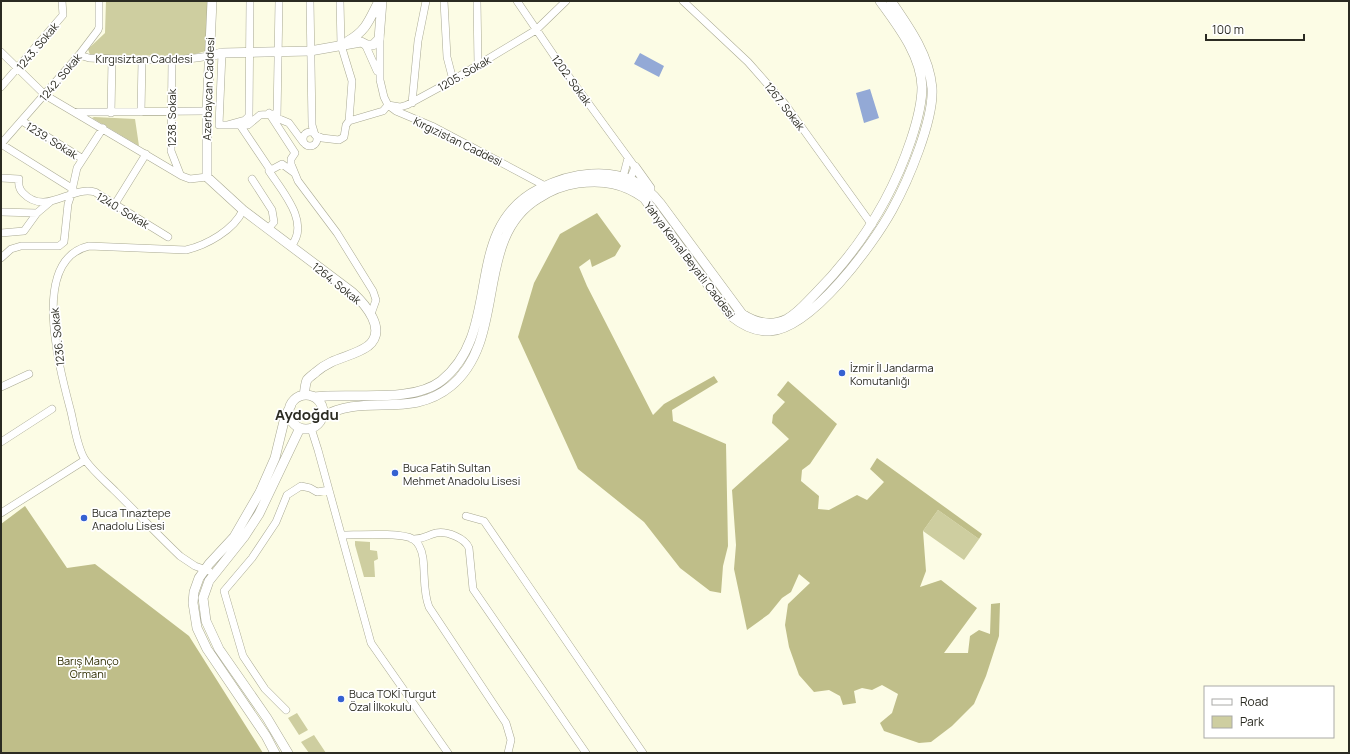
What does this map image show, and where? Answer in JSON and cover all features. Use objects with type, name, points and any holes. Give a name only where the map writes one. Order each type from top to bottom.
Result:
[{"type":"main road","name":"Azerbaycan Caddesi","points":[[207,177],[207,111],[212,1]]},
{"type":"main road","points":[[209,56],[222,52],[310,51],[361,42],[373,45],[378,42],[380,36],[381,1]]},
{"type":"main road","points":[[341,45],[359,35],[381,1]]},
{"type":"main road","name":"Yahya Kemal Beyatlı Caddesi","points":[[314,397],[411,394],[435,385],[447,375],[460,359],[472,338],[493,241],[500,224],[517,204],[532,193],[549,188],[591,182],[625,182],[647,189],[660,203],[735,306],[748,318],[755,322],[763,323],[787,319],[801,308],[834,274],[872,225],[882,209],[906,155],[918,117],[922,93],[920,70],[914,54],[880,1]]},
{"type":"main road","name":"Yahya Kemal Beyatlı Caddesi","points":[[625,182],[648,203],[737,320],[747,327],[761,331],[775,330],[795,323],[825,297],[849,270],[886,220],[895,204],[918,150],[930,116],[932,96],[929,69],[917,42],[891,1]]},
{"type":"main road","points":[[363,30],[372,27],[378,30],[380,36]]},
{"type":"main road","points":[[363,30],[361,35],[365,44]]},
{"type":"main road","points":[[635,167],[660,203]]},
{"type":"main road","name":"1264. Sokak","points":[[207,177],[243,210],[352,292],[370,314],[376,328],[375,335],[371,343],[364,348],[330,362],[319,370],[307,380],[304,396]]},
{"type":"main road","name":"Yahya Kemal Beyatlı Caddesi","points":[[322,417],[345,407],[421,403],[436,397],[456,381],[472,361],[479,344],[500,255],[508,231],[517,217],[549,188]]},
{"type":"main road","points":[[275,753],[266,736],[211,655],[197,628],[193,597],[197,583],[205,570],[234,536],[255,503],[275,458],[285,416],[291,405],[294,400],[304,396],[314,397],[322,406],[322,417],[320,422],[311,428],[300,428],[292,421],[289,410],[291,405]]},
{"type":"main road","points":[[288,753],[267,718],[219,649],[210,630],[203,598],[207,585],[244,537],[259,514],[300,428]]},
{"type":"street","name":"1243. Sokak","points":[[1,87],[63,14],[62,1]]},
{"type":"street","name":"1242. Sokak","points":[[1,144],[79,55],[100,27],[99,1]]},
{"type":"street","points":[[227,125],[245,120],[249,116],[250,1]]},
{"type":"street","points":[[279,1],[277,118],[289,123],[303,142],[308,146],[313,145],[316,142],[312,125],[310,1]]},
{"type":"street","points":[[303,142],[304,135],[307,132],[312,132],[322,138],[342,140],[346,133],[346,125],[349,121],[352,81],[341,45],[340,1]]},
{"type":"street","points":[[412,102],[418,40],[426,1]]},
{"type":"street","points":[[444,1],[447,57],[453,80]]},
{"type":"street","points":[[477,1],[478,65]]},
{"type":"street","name":"1202. Sokak","points":[[517,1],[536,30],[635,167]]},
{"type":"street","name":"1205. Sokak","points":[[388,105],[400,107],[453,80],[536,30],[566,1]]},
{"type":"street","name":"1267. Sokak","points":[[684,2],[748,62],[785,104],[872,225]]},
{"type":"street","points":[[380,36],[380,80]]},
{"type":"street","points":[[349,121],[383,110],[388,105],[384,97],[380,80],[365,44]]},
{"type":"street","points":[[1,52],[45,94],[78,112],[180,174],[190,179],[207,177]]},
{"type":"street","points":[[222,52],[219,125],[248,124],[260,115],[269,113],[277,114]]},
{"type":"street","name":"Kırgısiztan Caddesi","points":[[79,55],[88,58],[142,60],[188,60],[209,56]]},
{"type":"street","points":[[112,59],[112,113]]},
{"type":"street","points":[[141,112],[142,60]]},
{"type":"street","name":"1238. Sokak","points":[[172,60],[171,152],[180,174]]},
{"type":"street","name":"Kırgızistan Caddesi","points":[[388,105],[396,111],[434,127],[549,188]]},
{"type":"street","points":[[78,112],[112,113],[207,111]]},
{"type":"street","points":[[269,113],[295,153],[291,159],[294,172],[302,188],[337,233],[373,292],[376,300],[370,314]]},
{"type":"street","name":"1239. Sokak","points":[[22,121],[83,159]]},
{"type":"street","points":[[240,125],[292,206],[298,221],[298,238],[291,246]]},
{"type":"street","points":[[62,245],[64,242],[68,204],[77,168],[103,128]]},
{"type":"street","points":[[1,144],[72,192]]},
{"type":"street","points":[[115,204],[146,154]]},
{"type":"street","points":[[625,182],[628,158]]},
{"type":"street","points":[[269,170],[282,164],[294,172]]},
{"type":"street","points":[[625,182],[635,167]]},
{"type":"street","points":[[1,178],[19,179],[19,187],[26,196],[36,202],[50,202]]},
{"type":"street","points":[[252,179],[273,213],[274,222],[268,228]]},
{"type":"street","name":"1240. Sokak","points":[[50,202],[72,192],[88,190],[115,204],[168,237]]},
{"type":"street","points":[[1,233],[24,231],[37,213],[50,202]]},
{"type":"street","name":"1236. Sokak","points":[[216,573],[205,570],[180,556],[85,460],[58,361],[54,315],[54,284],[59,271],[70,255],[80,248],[89,246],[186,250],[194,248],[227,229],[243,210]]},
{"type":"street","points":[[1,212],[37,213]]},
{"type":"street","points":[[62,245],[70,255]]},
{"type":"street","points":[[1,258],[11,249],[21,246],[62,245]]},
{"type":"street","points":[[1,386],[29,374]]},
{"type":"street","points":[[1,442],[52,409]]},
{"type":"street","points":[[311,428],[373,646],[448,753]]},
{"type":"street","points":[[1,513],[85,460]]},
{"type":"street","points":[[286,710],[265,689],[243,656],[224,591],[252,558],[276,522],[287,495],[290,492],[301,486],[310,488],[317,492],[329,490]]},
{"type":"street","points":[[466,516],[484,521],[643,753]]},
{"type":"street","points":[[342,535],[397,536],[422,539],[440,533],[461,538],[466,542],[469,548],[473,588],[586,753]]},
{"type":"street","points":[[412,539],[418,544],[422,552],[426,594],[430,611],[506,723],[510,736],[508,753]]},
{"type":"green space","points":[[106,1],[208,1],[206,51],[188,56],[90,55],[88,49],[105,33]]},
{"type":"green space","points":[[92,118],[135,119],[139,146]]},
{"type":"green space","points":[[597,213],[621,246],[615,256],[592,267],[590,259],[579,267],[587,286],[653,415],[664,404],[714,376],[718,382],[672,410],[673,421],[726,444],[728,546],[723,566],[721,593],[710,591],[680,568],[644,522],[578,469],[518,337],[534,283],[560,234]]},
{"type":"green space","points":[[788,381],[837,424],[810,464],[802,470],[801,481],[819,496],[818,509],[829,510],[857,495],[867,500],[884,482],[870,469],[877,458],[982,534],[979,539],[938,510],[923,531],[926,571],[920,587],[941,580],[977,608],[944,653],[968,653],[970,636],[979,630],[990,634],[991,604],[1000,603],[999,636],[986,676],[974,704],[952,726],[931,742],[919,743],[884,731],[880,723],[892,713],[898,694],[882,685],[872,690],[862,688],[854,691],[856,703],[843,705],[840,696],[829,690],[814,692],[799,675],[789,647],[785,625],[788,604],[810,583],[799,574],[791,592],[782,598],[769,614],[747,630],[734,569],[736,545],[732,490],[789,439],[772,423],[773,415],[785,402],[777,395]]},
{"type":"green space","name":"Barış Manço Ormanı","points":[[25,506],[67,568],[95,564],[189,636],[263,753],[1,753],[1,524]]},
{"type":"green space","points":[[938,510],[979,539],[964,560],[923,531]]},
{"type":"green space","points":[[355,541],[370,542],[370,550],[377,551],[378,559],[374,561],[375,577],[364,577]]},
{"type":"green space","points":[[297,713],[308,730],[299,735],[288,718]]},
{"type":"green space","points":[[314,735],[326,753],[309,753],[301,742]]},
{"type":"water","points":[[640,53],[664,66],[659,77],[634,64]]},
{"type":"water","points":[[870,89],[879,118],[864,123],[856,93]]},
{"type":"place","name":"İzmir İl Jandarma Komutanlığı","points":[[842,373]]},
{"type":"place","name":"Buca Fatih Sultan Mehmet Anadolu Lisesi","points":[[395,473]]},
{"type":"place","name":"Buca Tınaztepe Anadolu Lisesi","points":[[84,518]]},
{"type":"place","name":"Buca TOKİ Turgut Özal İlkokulu","points":[[341,699]]},
{"type":"district","name":"Aydoğdu","points":[[307,414]]}]
